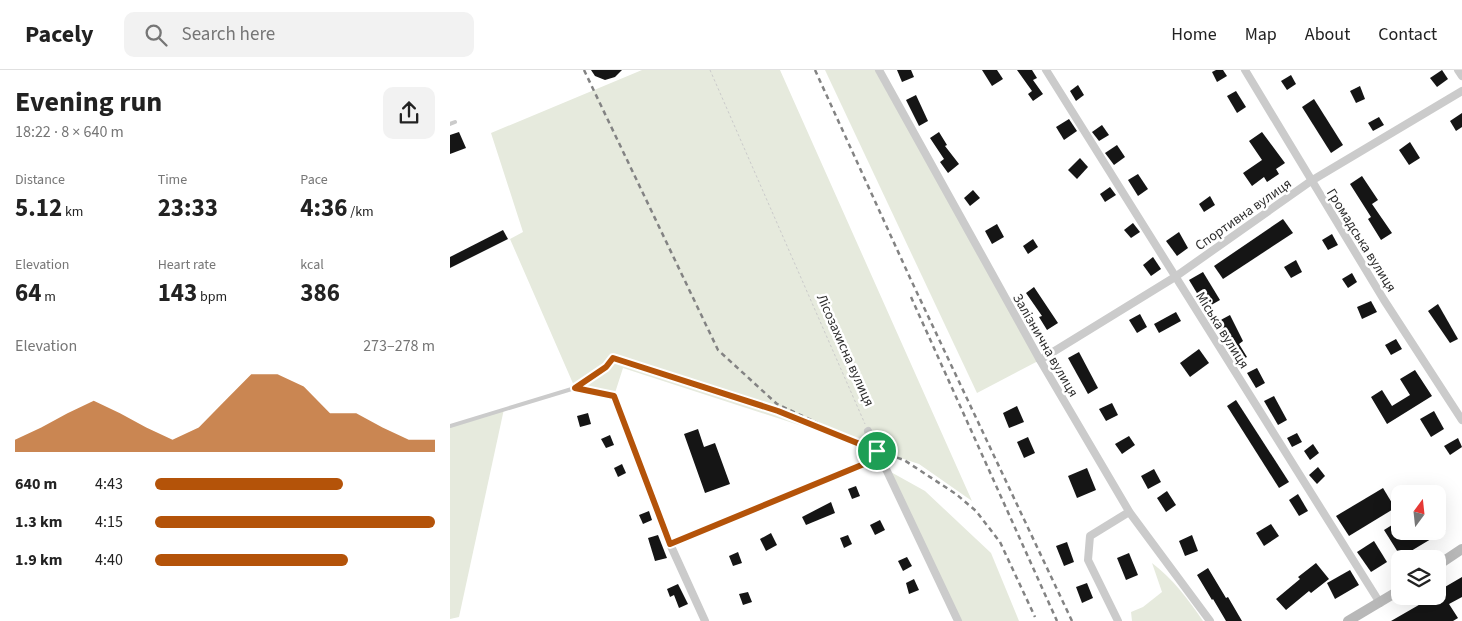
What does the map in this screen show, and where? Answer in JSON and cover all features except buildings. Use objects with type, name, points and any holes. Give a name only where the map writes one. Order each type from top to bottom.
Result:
[{"type":"street","name":"Залізнична вулиця","points":[[879,70],[1040,360],[1129,512],[1210,621]]},
{"type":"street","name":"Міська вулиця","points":[[1046,70],[1380,603]]},
{"type":"street","name":"Громадська вулиця","points":[[1245,70],[1311,182],[1462,420]]},
{"type":"street","points":[[1458,70],[1462,76]]},
{"type":"street","name":"Спортивна вулиця","points":[[1040,360],[1176,277],[1311,182],[1462,91]]},
{"type":"street","points":[[614,396],[670,544],[705,621]]},
{"type":"street","points":[[868,431],[958,621]]},
{"type":"street","points":[[670,544],[879,454]]},
{"type":"street","points":[[1118,621],[1088,560],[1090,536],[1129,512]]},
{"type":"street","points":[[1446,560],[1462,549]]},
{"type":"street","points":[[1348,621],[1391,596]]},
{"type":"lane","points":[[450,124],[455,122]]},
{"type":"lane","points":[[450,426],[575,388],[614,396]]},
{"type":"path","name":"Лісозахисна вулиця","points":[[710,70],[868,431]]},
{"type":"path","points":[[575,388],[606,367],[613,358],[778,411],[879,454]]},
{"type":"shaded area","points":[[642,70],[780,70],[972,501],[919,464],[623,368],[614,396],[575,388],[510,239],[523,232],[491,133]]},
{"type":"shaded area","points":[[825,70],[879,70],[1040,360],[977,393]]},
{"type":"shaded area","points":[[504,409],[459,617],[450,619],[450,426]]},
{"type":"shaded area","points":[[889,471],[925,491],[991,553],[1019,621],[958,621]]},
{"type":"shaded area","points":[[1152,563],[1180,590],[1203,621],[1132,621],[1131,612],[1143,607],[1162,592]]},
{"type":"railway","points":[[584,70],[718,350],[777,404],[877,451],[904,460],[956,494],[976,511],[1000,542],[1035,617]]},
{"type":"railway","points":[[815,70],[911,280],[1072,621]]},
{"type":"railway","points":[[911,297],[1057,621]]},
{"type":"route","points":[[613,358],[778,411],[877,451],[881,457],[670,544],[614,396],[575,388],[606,367],[613,358]]}]
